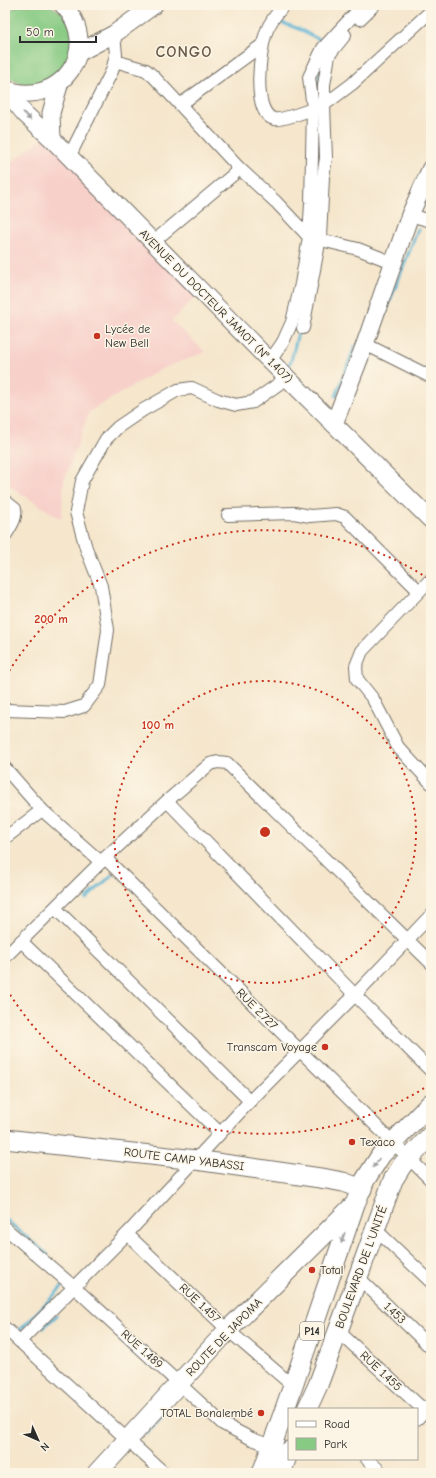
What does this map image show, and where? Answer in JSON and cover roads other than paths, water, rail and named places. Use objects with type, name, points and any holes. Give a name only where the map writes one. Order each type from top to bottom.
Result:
[{"type":"main road","points":[[5,89],[23,94],[33,94],[52,88],[68,74],[78,53],[79,40],[77,28],[72,16],[63,5]]},
{"type":"main road","points":[[78,53],[114,34],[154,5]]},
{"type":"main road","points":[[52,139],[51,113],[60,82]]},
{"type":"main road","name":"AVENUE DU DOCTEUR JAMOT (N° 1.407)","points":[[5,89],[25,114],[52,139],[280,371],[431,520]]},
{"type":"main road","points":[[334,424],[365,344],[410,215],[431,168]]},
{"type":"main road","name":"BOULEVARD DE L'UNITÉ","points":[[290,1408],[293,1386],[358,1197],[374,1165],[381,1155],[431,1103]]},
{"type":"main road","name":"BOULEVARD DE L'UNITÉ","points":[[306,1408],[338,1330],[393,1180],[403,1164],[431,1135]]},
{"type":"main road","name":"ROUTE CAMP YABASSI","points":[[5,1138],[196,1160],[327,1179],[343,1182],[358,1197]]},
{"type":"main road","points":[[305,1408],[303,1406],[303,1398],[307,1381],[362,1230],[364,1207],[358,1197]]},
{"type":"main road","name":"ROUTE DE JAPOMA","points":[[97,1473],[228,1330],[358,1197]]},
{"type":"main road","name":"BOULEVARD DE L'UNITÉ","points":[[281,1473],[288,1418]]},
{"type":"main road","name":"BOULEVARD DE L'UNITÉ","points":[[262,1473],[283,1450]]},
{"type":"street","points":[[5,710],[65,712],[84,706],[100,685],[108,630],[101,586],[86,548],[76,512],[82,482],[106,439],[118,427],[143,410],[178,390],[192,388],[218,400],[236,405],[253,402],[280,371],[283,342],[292,322],[314,238],[311,203],[313,108],[309,77],[323,48],[363,5]]},
{"type":"street","points":[[303,328],[326,158],[324,85],[329,56],[339,41],[374,5]]},
{"type":"street","points":[[277,8],[266,31],[262,45],[258,80],[263,108],[269,116],[275,120],[324,105],[352,84],[431,11]]},
{"type":"street","points":[[69,157],[112,71],[115,61],[114,34]]},
{"type":"street","points":[[181,104],[262,45]]},
{"type":"street","points":[[115,61],[146,70],[154,76],[240,170],[314,238],[358,249],[394,263]]},
{"type":"street","points":[[153,242],[240,170]]},
{"type":"street","points":[[410,215],[431,222]]},
{"type":"street","points":[[365,344],[431,377]]},
{"type":"street","points":[[5,501],[16,509],[16,514],[5,536]]},
{"type":"street","points":[[228,515],[294,513],[310,516],[336,514],[345,517],[419,591]]},
{"type":"street","points":[[431,579],[362,651],[356,666],[357,678],[373,699],[398,747],[431,783]]},
{"type":"street","points":[[5,957],[103,860],[167,801],[210,764],[218,762],[227,763],[431,963]]},
{"type":"street","name":"RUE 2.727","points":[[5,768],[42,810],[103,860],[431,1180]]},
{"type":"street","points":[[167,801],[355,995],[431,1071]]},
{"type":"street","points":[[5,838],[42,810]]},
{"type":"street","points":[[55,908],[250,1101]]},
{"type":"street","points":[[20,1341],[127,1234],[250,1101],[355,995],[431,915]]},
{"type":"street","points":[[21,941],[220,1133]]},
{"type":"street","name":"RUE 1.489","points":[[5,1228],[74,1287],[223,1424],[252,1439],[283,1450]]},
{"type":"street","points":[[375,1229],[431,1282]]},
{"type":"street","name":"RUE 1.457","points":[[127,1234],[228,1330],[293,1386]]},
{"type":"street","name":"1.453","points":[[358,1277],[431,1348]]},
{"type":"street","points":[[5,1328],[164,1473]]},
{"type":"street","name":"RUE 1.455","points":[[338,1330],[424,1411]]},
{"type":"waterway","points":[[277,21],[299,29],[324,42]]},
{"type":"waterway","points":[[319,81],[321,69]]},
{"type":"waterway","points":[[318,173],[319,120]]},
{"type":"waterway","points":[[374,342],[418,229]]},
{"type":"waterway","points":[[286,368],[291,361],[299,329]]},
{"type":"waterway","points":[[336,396],[355,346]]},
{"type":"waterway","points":[[86,899],[112,875]]},
{"type":"waterway","points":[[5,1219],[48,1255]]},
{"type":"waterway","points":[[20,1330],[62,1287]]},
{"type":"waterway","points":[[44,1327],[56,1316]]},
{"type":"waterway","points":[[146,1433],[165,1413]]},
{"type":"waterway","points":[[85,1473],[91,1466]]},
{"type":"place","name":"Lycée de New Bell","points":[[97,336]]},
{"type":"place","name":"Transcam Voyage","points":[[325,1047]]},
{"type":"place","name":"Texaco","points":[[352,1142]]},
{"type":"place","name":"Total","points":[[312,1270]]},
{"type":"place","name":"TOTAL Bonalembé","points":[[261,1413]]},
{"type":"district","name":"CONGO","points":[[184,52]]}]
